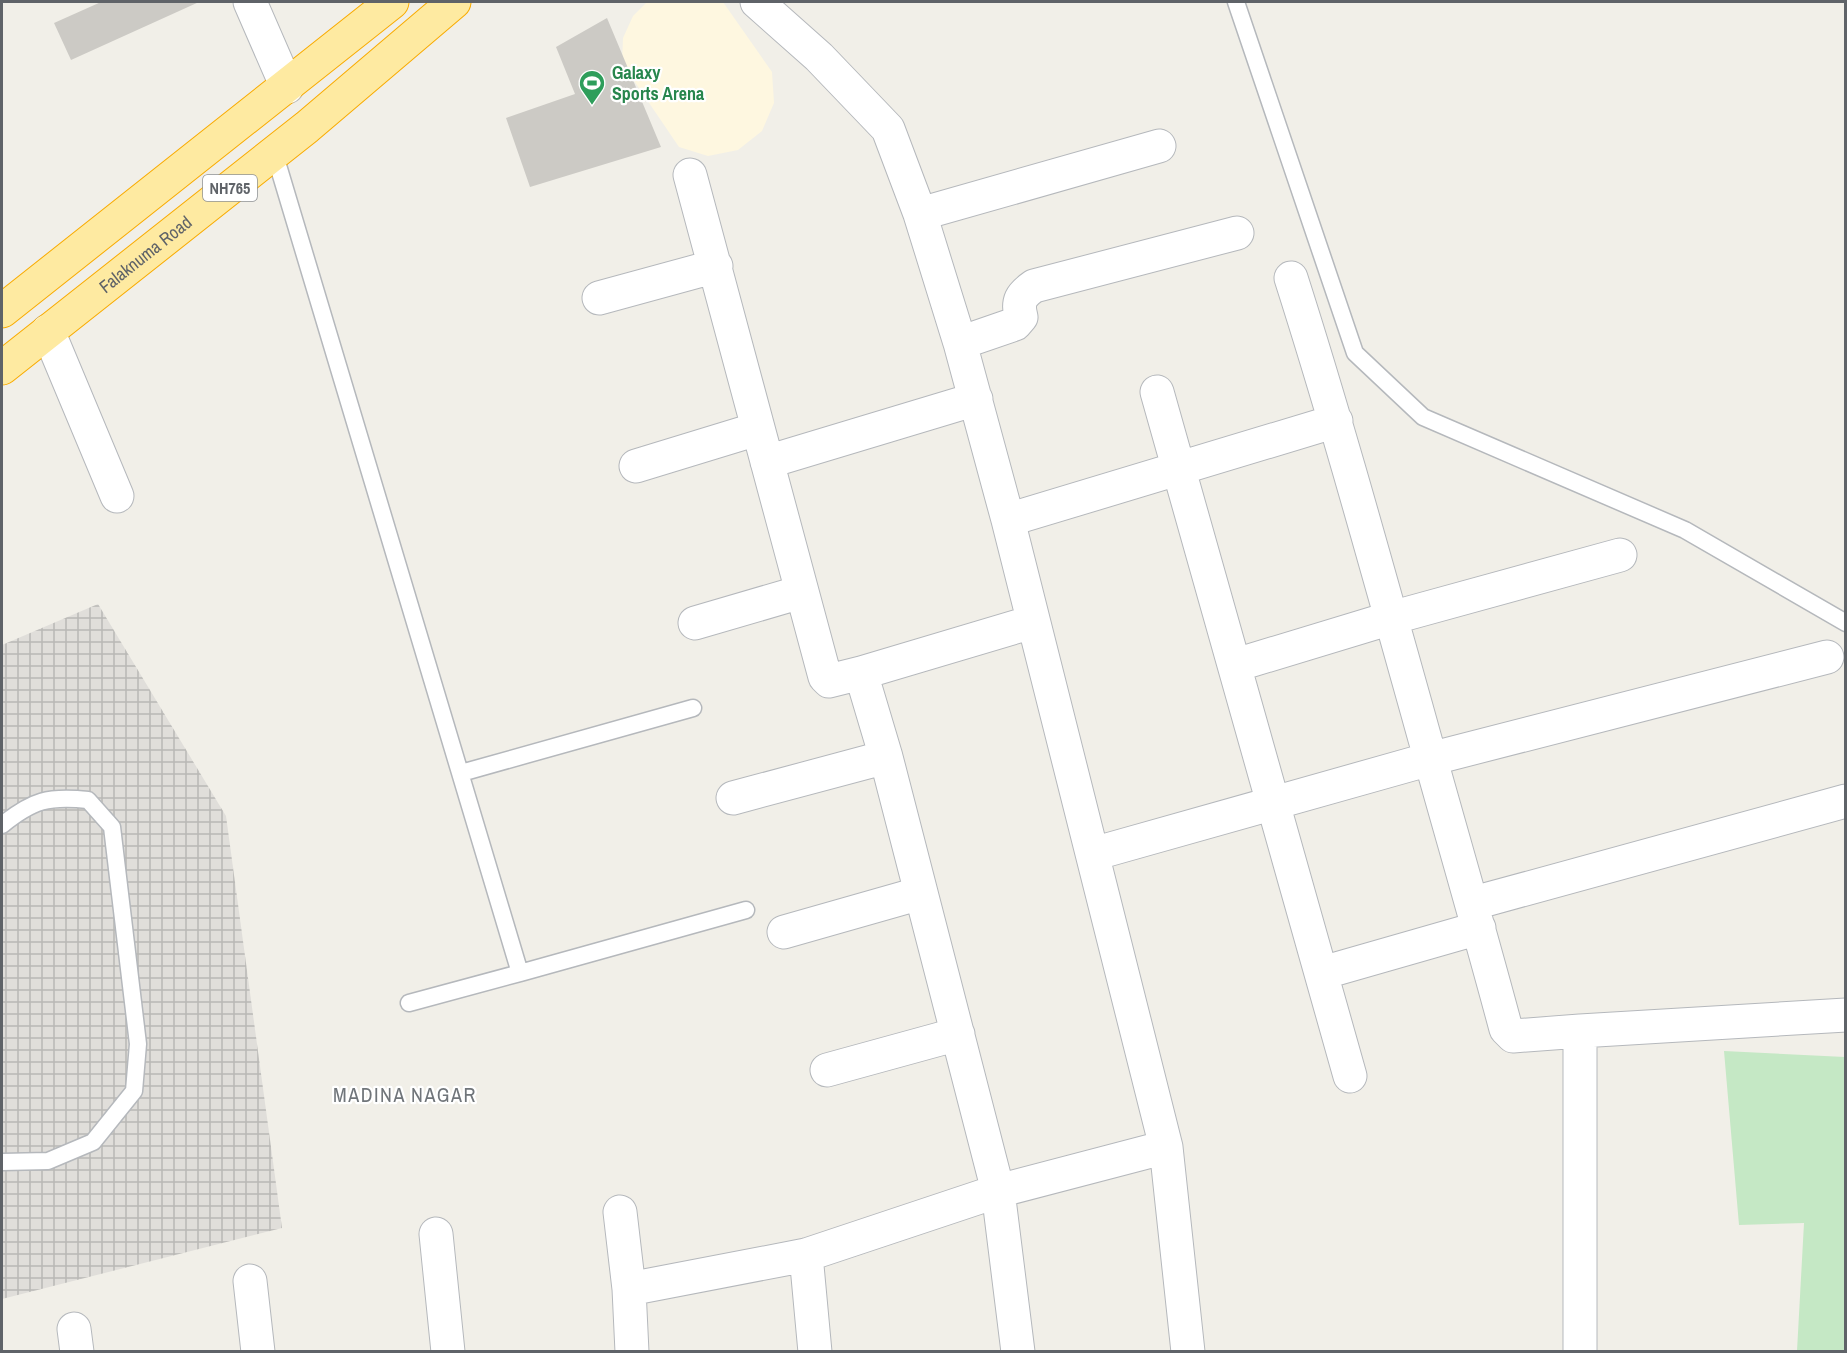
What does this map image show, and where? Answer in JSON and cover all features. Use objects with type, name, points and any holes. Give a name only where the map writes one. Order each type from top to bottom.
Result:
[{"type":"highway","name":"NH765","points":[[2,311],[392,2]]},
{"type":"highway","name":"Falaknuma Road","points":[[2,368],[274,152],[454,2]]},
{"type":"street","points":[[250,2],[287,87]]},
{"type":"street","points":[[757,2],[819,57],[888,129],[920,214],[976,399],[1167,1147],[1188,1352]]},
{"type":"street","points":[[920,214],[1159,146]]},
{"type":"street","points":[[690,175],[825,677],[829,681],[861,674],[1032,622]]},
{"type":"street","points":[[960,343],[1015,324],[1021,317],[1018,304],[1023,293],[1034,286],[1238,233]]},
{"type":"street","points":[[599,298],[716,266]]},
{"type":"street","points":[[1291,278],[1336,421],[1430,759],[1510,1034],[1513,1036],[1845,1015]]},
{"type":"street","points":[[48,331],[117,496]]},
{"type":"street","points":[[1157,392],[1236,665],[1350,1076]]},
{"type":"street","points":[[767,462],[976,399]]},
{"type":"street","points":[[1008,520],[1336,421]]},
{"type":"street","points":[[636,466],[757,429]]},
{"type":"street","points":[[1236,665],[1391,618],[1620,555]]},
{"type":"street","points":[[695,623],[801,592]]},
{"type":"street","points":[[1093,854],[1430,759],[1827,657]]},
{"type":"street","points":[[861,674],[886,757],[998,1191],[1018,1352]]},
{"type":"street","points":[[733,798],[886,757]]},
{"type":"street","points":[[1322,973],[1477,915],[1845,801]]},
{"type":"street","points":[[784,932],[921,893]]},
{"type":"street","points":[[1581,1031],[1581,1352]]},
{"type":"street","points":[[827,1070],[958,1034]]},
{"type":"street","points":[[629,1289],[806,1255],[998,1191],[1167,1147]]},
{"type":"street","points":[[620,1212],[629,1289],[632,1352]]},
{"type":"street","points":[[436,1234],[448,1352]]},
{"type":"street","points":[[806,1255],[815,1352]]},
{"type":"street","points":[[250,1281],[258,1352]]},
{"type":"lane","points":[[1236,2],[1355,353],[1423,417],[1685,530],[1845,623]]},
{"type":"lane","points":[[274,152],[520,973]]},
{"type":"lane","points":[[461,774],[693,708]]},
{"type":"lane","points":[[2,825],[22,809],[56,797],[88,801],[112,827],[138,1044],[134,1091],[93,1142],[48,1161],[2,1162]]},
{"type":"lane","points":[[409,1003],[746,910]]},
{"type":"shaded area","points":[[647,2],[723,2],[772,72],[774,103],[762,131],[738,150],[708,156],[679,147],[622,63],[623,38],[633,16]]},
{"type":"shaded area","points":[[98,604],[226,816],[282,1228],[2,1299],[2,645]]},
{"type":"green space","points":[[1724,1051],[1845,1057],[1845,1351],[1797,1351],[1804,1223],[1739,1225]]},
{"type":"building","points":[[101,2],[199,2],[71,60],[54,23]]},
{"type":"building","name":"Galaxy Sports Arena","points":[[607,18],[661,147],[530,187],[506,118],[575,94],[556,47]]},
{"type":"place","name":"Galaxy Sports Arena","points":[[592,106]]},
{"type":"district","name":"MADINA NAGAR","points":[[405,1095]]}]
